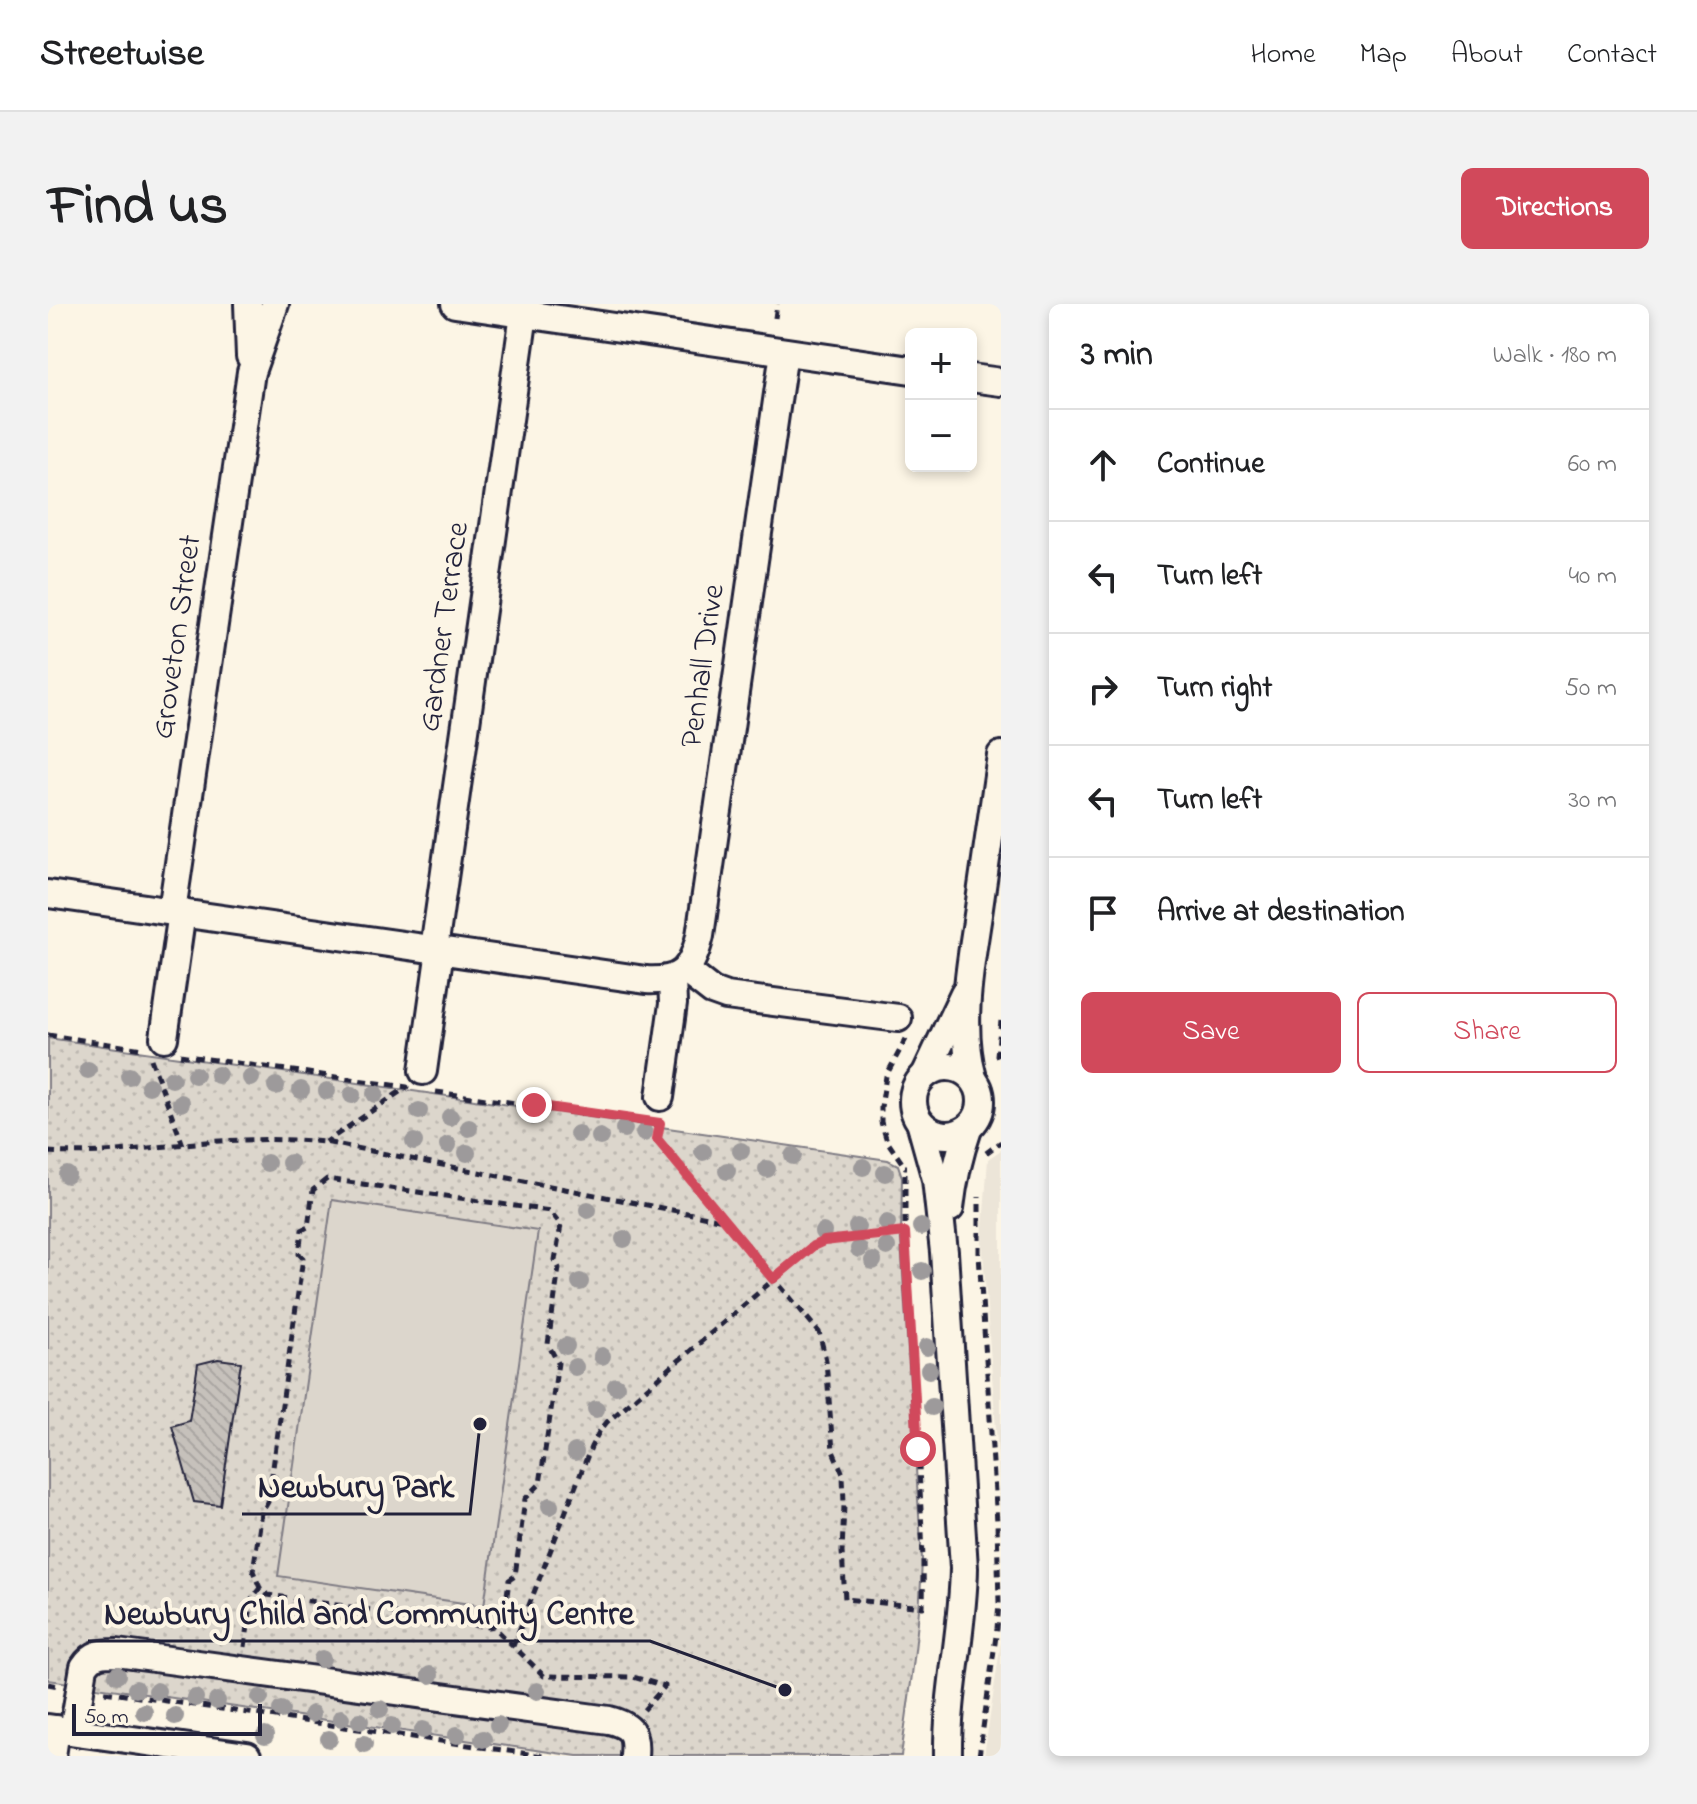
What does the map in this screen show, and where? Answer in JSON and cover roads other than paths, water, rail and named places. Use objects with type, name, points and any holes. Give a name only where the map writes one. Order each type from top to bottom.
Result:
[{"type":"street","name":"Groveton Street","points":[[167,1045],[177,912],[251,372],[248,304]]},
{"type":"street","name":"Groveton Street","points":[[251,372],[275,304]]},
{"type":"street","points":[[455,304],[905,369]]},
{"type":"street","name":"Gardner Terrace","points":[[419,1084],[524,314]]},
{"type":"street","name":"Penhall Drive","points":[[660,1097],[678,974],[693,959],[700,936],[784,352]]},
{"type":"street","points":[[977,379],[1001,382]]},
{"type":"street","points":[[944,1252],[952,1185],[961,1150],[981,1105],[983,1085],[969,1065],[968,982],[1001,755]]},
{"type":"street","points":[[48,894],[646,980],[663,981],[678,974],[726,996],[898,1018]]},
{"type":"street","points":[[948,1756],[947,1722],[962,1611],[964,1568],[944,1252],[936,1179],[921,1125],[913,1110],[912,1098],[968,982]]},
{"type":"street","points":[[926,1073],[939,1067],[954,1068],[983,1085]]},
{"type":"street","points":[[921,1125],[933,1133],[948,1136],[970,1126],[1001,1120]]},
{"type":"street","points":[[52,1756],[59,1729],[80,1689],[84,1667],[89,1658],[106,1653],[609,1720],[622,1723],[633,1743]]},
{"type":"street","points":[[932,1756],[947,1722]]},
{"type":"street","points":[[59,1729],[247,1756]]},
{"type":"place","name":"Newbury Park","points":[[480,1424]]},
{"type":"place","name":"Newbury Child and Community Centre","points":[[785,1690]]}]
